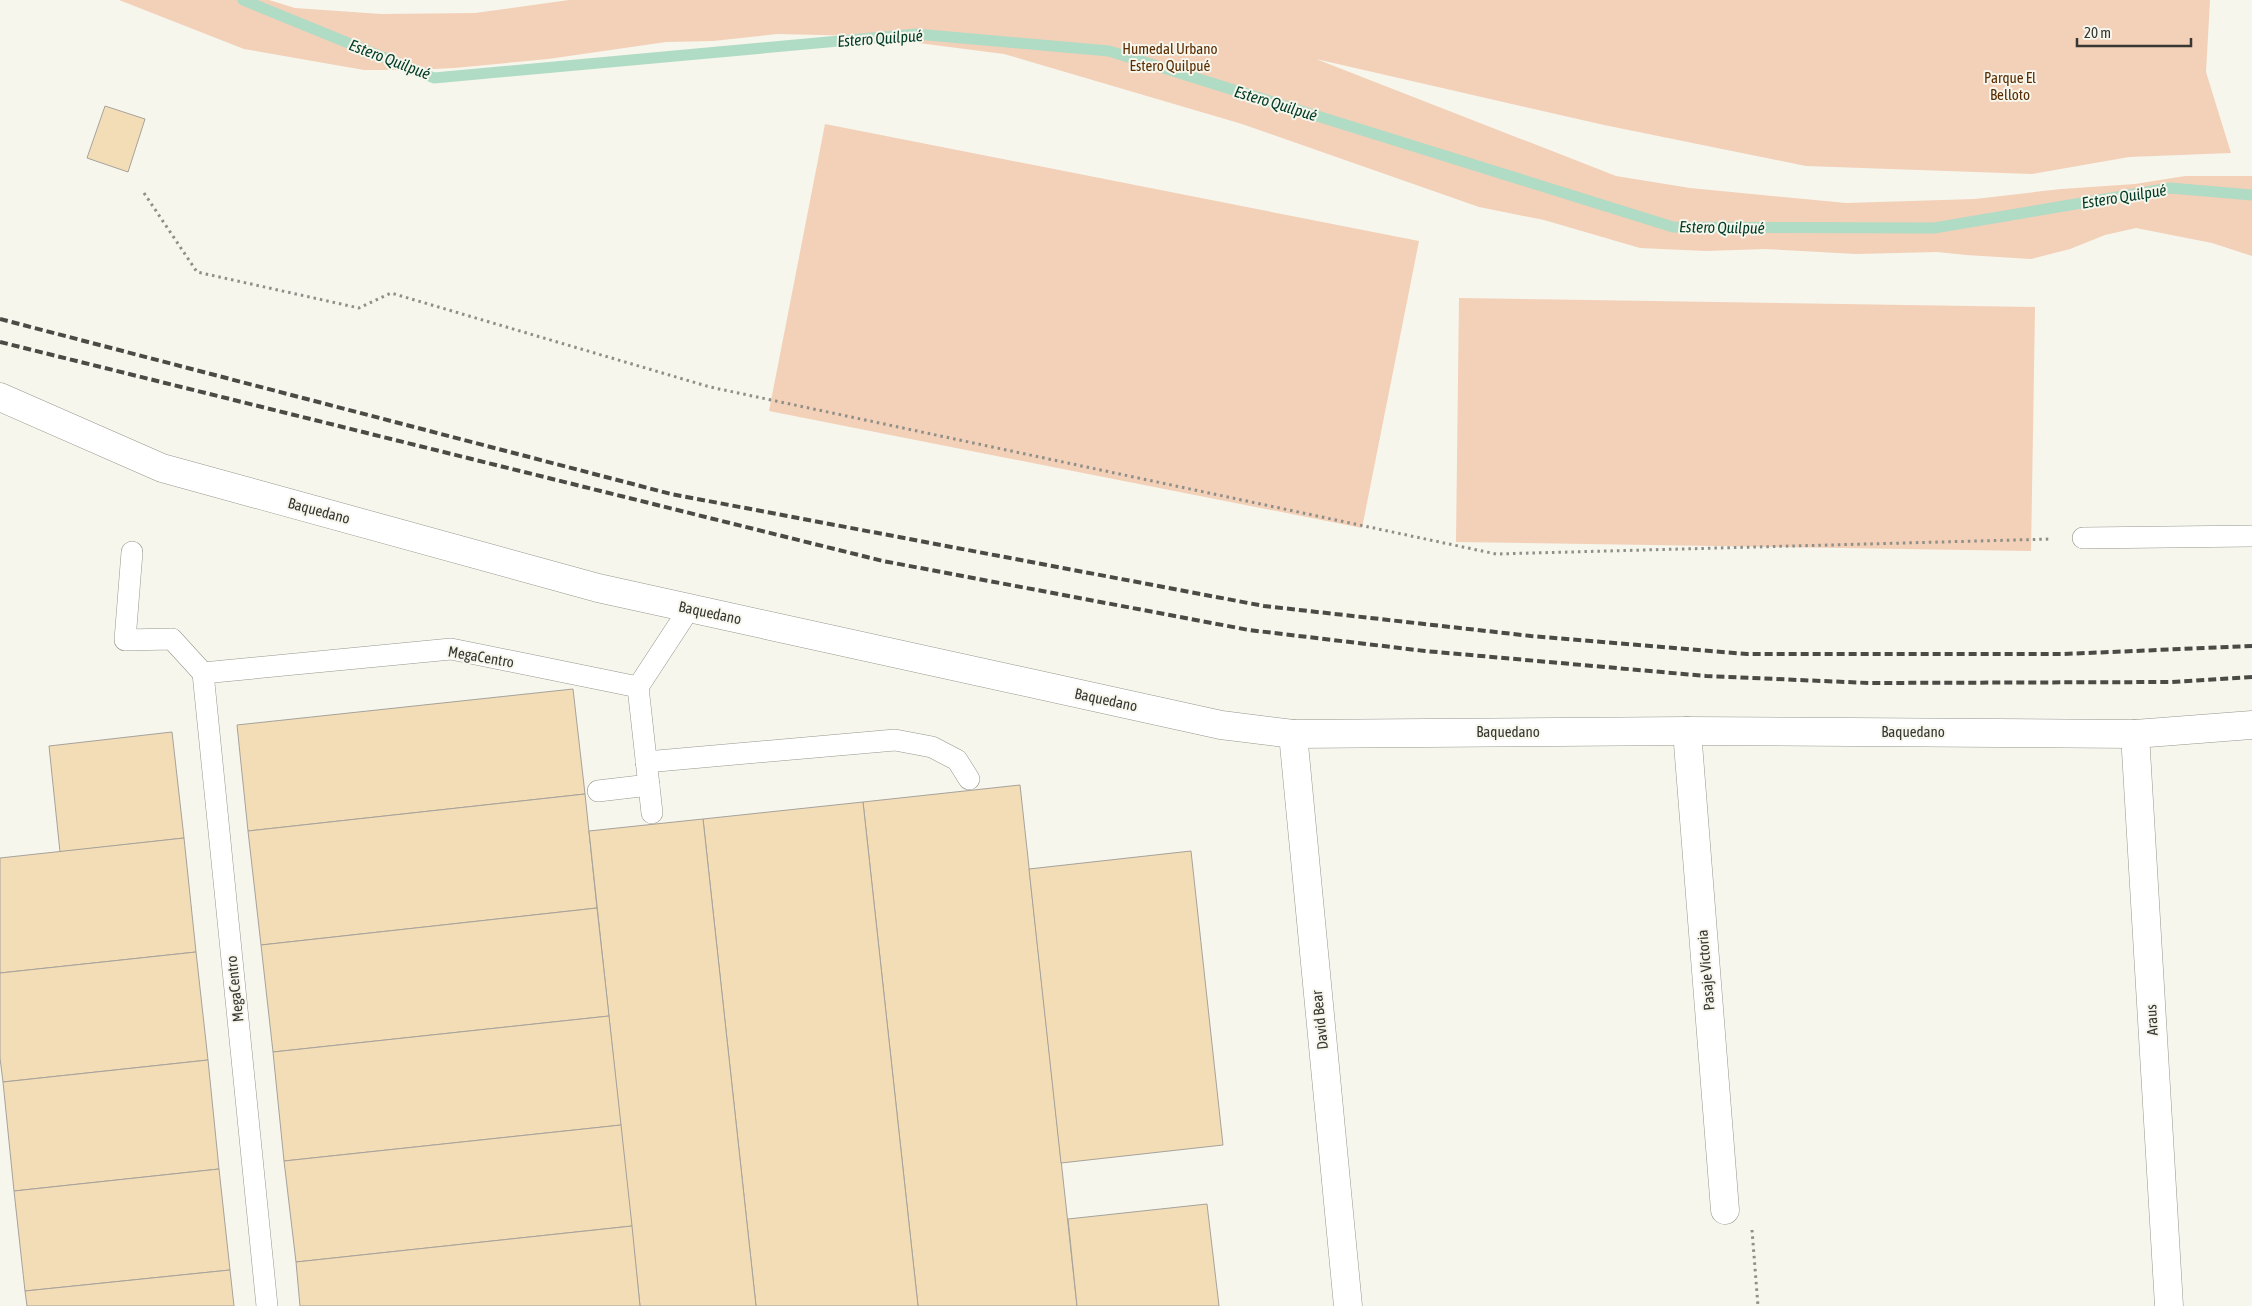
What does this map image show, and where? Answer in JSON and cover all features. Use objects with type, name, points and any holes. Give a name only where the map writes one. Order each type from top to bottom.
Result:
[{"type":"street","name":"Baquedano","points":[[0,397],[162,468],[598,588],[1211,723],[1293,734],[1687,730],[2135,734],[2252,725]]},
{"type":"street","name":"Pasaje Victoria","points":[[1687,730],[1725,1210]]},
{"type":"street","name":"David Bear","points":[[1293,734],[1348,1306]]},
{"type":"street","name":"Araus","points":[[2135,734],[2169,1306]]},
{"type":"lane","points":[[2083,538],[2252,536]]},
{"type":"lane","points":[[132,552],[125,640],[172,639],[203,673]]},
{"type":"lane","points":[[652,813],[638,687],[689,609]]},
{"type":"lane","name":"MegaCentro","points":[[267,1306],[203,673],[451,649],[638,687]]},
{"type":"lane","points":[[646,762],[895,740],[932,747],[957,760],[969,779]]},
{"type":"lane","points":[[598,791],[649,785]]},
{"type":"path","points":[[144,193],[197,272],[358,308],[391,293],[710,387],[1496,554],[2083,538]]},
{"type":"path","points":[[1725,1210],[1751,1215],[1758,1306]]},
{"type":"green space","points":[[119,0],[269,0],[295,8],[381,14],[475,13],[569,0],[2210,0],[2206,72],[2231,153],[2129,157],[2032,174],[1806,166],[1604,125],[1316,59],[1616,176],[1690,188],[1846,203],[1975,199],[2061,189],[2135,184],[2185,176],[2252,176],[2252,256],[2212,243],[2136,228],[2105,235],[2070,249],[2031,259],[1937,252],[1856,254],[1765,249],[1706,251],[1640,248],[1544,220],[1479,207],[1242,124],[1004,54],[864,36],[777,34],[713,41],[666,42],[548,59],[454,68],[364,70],[244,49]]},
{"type":"green space","points":[[825,124],[1419,241],[1362,528],[769,411]]},
{"type":"green space","points":[[1459,298],[2035,307],[2031,551],[1456,542]]},
{"type":"building","points":[[105,106],[145,119],[128,172],[87,158]]},
{"type":"building","points":[[573,689],[585,794],[248,831],[237,725]]},
{"type":"building","points":[[172,732],[184,838],[60,852],[49,746]]},
{"type":"building","points":[[1020,785],[1077,1306],[918,1306],[863,802]]},
{"type":"building","points":[[585,794],[597,908],[261,945],[248,831]]},
{"type":"building","points":[[863,802],[918,1306],[756,1306],[703,819]]},
{"type":"building","points":[[703,819],[756,1306],[640,1306],[589,831]]},
{"type":"building","points":[[184,838],[196,952],[0,973],[0,858]]},
{"type":"building","points":[[1191,851],[1223,1145],[1061,1163],[1029,869]]},
{"type":"building","points":[[597,908],[609,1016],[273,1052],[261,945]]},
{"type":"building","points":[[196,952],[208,1060],[3,1082],[0,1058],[0,973]]},
{"type":"building","points":[[609,1016],[621,1125],[284,1161],[273,1052]]},
{"type":"building","points":[[208,1060],[219,1169],[14,1191],[3,1082]]},
{"type":"building","points":[[621,1125],[632,1226],[296,1262],[284,1161]]},
{"type":"building","points":[[219,1169],[230,1270],[25,1291],[14,1191]]},
{"type":"building","points":[[1207,1204],[1219,1306],[1077,1306],[1068,1219]]},
{"type":"building","points":[[632,1226],[640,1306],[300,1306],[296,1262]]},
{"type":"building","points":[[230,1270],[234,1306],[27,1306],[25,1291]]},
{"type":"waterway","name":"Estero Quilpué","points":[[243,0],[434,78],[916,34],[1109,51],[1673,227],[1934,228],[2170,188],[2252,195]]},
{"type":"railway","points":[[0,319],[671,494],[1264,606],[1531,636],[1747,654],[2063,654],[2252,646]]},
{"type":"railway","points":[[0,342],[883,561],[1249,630],[1425,651],[1706,676],[1869,683],[2172,682],[2252,677]]},
{"type":"park label","name":"Humedal Urbano Estero Quilpué","points":[[1170,58]]},
{"type":"park label","name":"Parque El Belloto","points":[[2010,86]]}]
